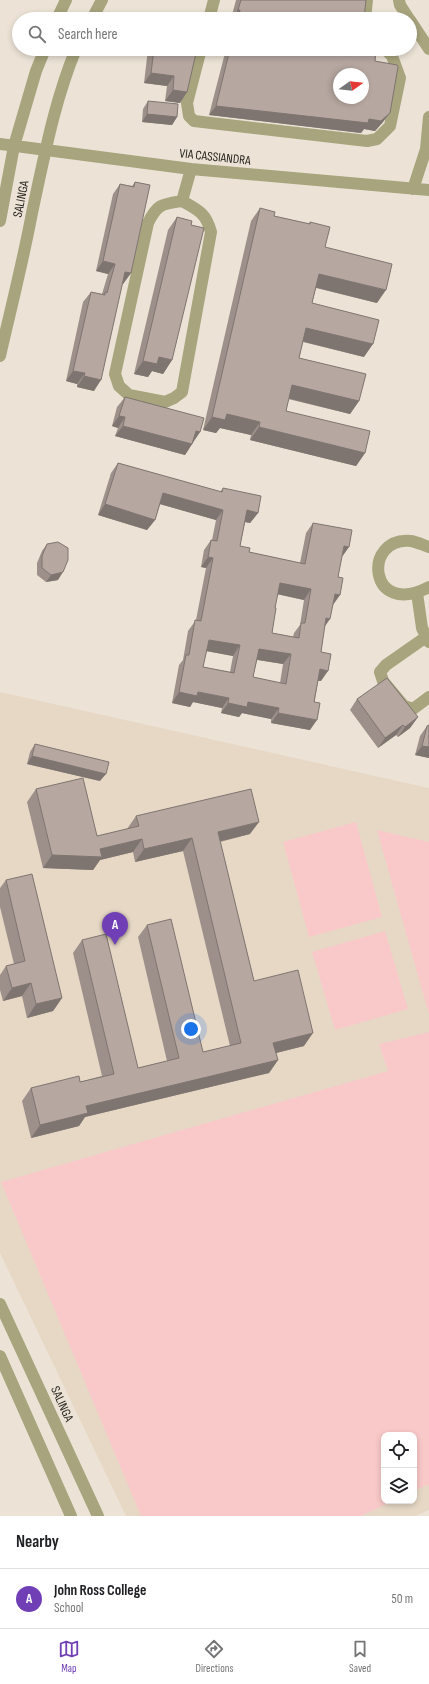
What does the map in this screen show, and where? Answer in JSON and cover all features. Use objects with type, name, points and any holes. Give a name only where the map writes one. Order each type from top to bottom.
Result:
[{"type":"street","points":[[60,12],[66,0]]},
{"type":"street","points":[[96,12],[102,0]]},
{"type":"street","points":[[211,12],[214,0]]},
{"type":"street","points":[[366,12],[367,0]]},
{"type":"street","points":[[399,0],[400,5],[405,12]]},
{"type":"street","points":[[417,31],[429,50]]},
{"type":"street","name":"SALINGA","points":[[0,221],[14,146],[36,71],[42,56]]},
{"type":"street","name":"SALINGA","points":[[0,356],[45,150],[65,75],[73,56]]},
{"type":"street","points":[[199,56],[187,103],[189,116],[194,121],[367,141],[377,139],[390,126],[400,78],[392,56]]},
{"type":"street","points":[[413,189],[426,149],[429,117]]},
{"type":"street","name":"VIA CASSIANDRA","points":[[0,144],[191,169],[429,190]]},
{"type":"street","points":[[182,201],[191,169]]},
{"type":"street","points":[[182,201],[200,210],[208,221],[211,232],[182,392],[165,402],[129,395],[119,386],[115,374],[148,223],[154,211],[165,204],[182,201]]},
{"type":"street","points":[[429,547],[411,541],[396,543],[385,551],[378,560],[380,580],[395,593],[405,595],[417,593],[429,587]]},
{"type":"street","points":[[417,593],[422,628],[428,638],[386,665],[380,672],[383,681],[404,706],[413,709],[429,697]]},
{"type":"street","name":"SALINGA","points":[[0,1304],[98,1516]]},
{"type":"street","points":[[0,1356],[71,1516]]},
{"type":"shaded area","points":[[0,692],[429,788],[429,1510],[415,1516],[126,1516],[0,1253]]},
{"type":"shaded area","points":[[356,822],[382,917],[309,937],[283,842]]},
{"type":"shaded area","points":[[377,830],[429,842],[429,1015]]},
{"type":"shaded area","points":[[385,931],[408,1009],[335,1030],[312,952]]},
{"type":"shaded area","points":[[429,1032],[429,1484],[417,1490],[417,1432],[381,1432],[381,1504],[387,1504],[361,1516],[141,1516],[1,1182],[388,1071],[379,1044]]},
{"type":"building","points":[[241,0],[366,0],[365,12],[240,12],[240,10],[238,10]]},
{"type":"building","points":[[153,56],[195,56],[187,92],[173,90],[174,76],[151,73]]},
{"type":"building","points":[[228,56],[375,56],[375,61],[397,65],[398,67],[390,113],[381,121],[369,119],[368,123],[216,106]]},
{"type":"building","points":[[148,101],[178,104],[177,117],[147,114]]},
{"type":"building","points":[[135,182],[150,185],[131,273],[125,272],[101,380],[84,376],[85,373],[73,371],[91,292],[105,295],[105,292],[107,293],[115,264],[103,261],[120,184],[134,187]]},
{"type":"building","points":[[260,208],[275,212],[274,216],[330,227],[325,247],[392,264],[386,290],[319,274],[312,303],[379,320],[373,344],[306,328],[299,358],[366,374],[359,401],[292,385],[286,411],[370,431],[365,453],[259,427],[260,422],[227,414],[225,420],[212,417]]},
{"type":"building","points":[[177,217],[192,221],[191,225],[204,228],[172,360],[159,357],[157,364],[143,361]]},
{"type":"building","points":[[125,397],[204,418],[200,432],[196,431],[192,444],[123,426],[125,417],[119,416]]},
{"type":"building","points":[[118,463],[222,492],[223,488],[261,496],[258,513],[247,510],[240,546],[250,548],[249,552],[305,564],[313,523],[352,530],[349,547],[344,546],[338,577],[343,578],[340,595],[335,594],[330,619],[326,618],[321,652],[331,654],[328,671],[320,669],[314,702],[320,703],[317,720],[278,713],[279,708],[248,702],[247,707],[228,703],[229,698],[198,692],[197,696],[179,692],[186,655],[189,655],[195,620],[201,621],[213,558],[208,557],[211,540],[217,541],[223,510],[163,493],[155,520],[105,504]],"holes":[[[280,583],[311,589],[305,623],[301,623],[299,638],[272,633]],[[209,640],[240,645],[234,673],[203,667]],[[259,649],[291,654],[286,684],[253,677]]]},
{"type":"building","points":[[58,542],[68,548],[68,560],[63,572],[51,575],[42,568],[42,556],[47,544]]},
{"type":"building","points":[[387,678],[418,717],[405,727],[403,725],[385,738],[357,699]]},
{"type":"building","points":[[429,725],[429,747],[422,746],[427,726]]},
{"type":"building","points":[[35,744],[109,762],[106,774],[32,756]]},
{"type":"building","points":[[83,778],[97,836],[139,826],[136,816],[251,789],[259,822],[218,832],[254,981],[298,970],[313,1033],[273,1043],[278,1060],[86,1106],[88,1113],[40,1125],[31,1088],[79,1076],[80,1082],[114,1074],[82,940],[106,934],[138,1068],[179,1058],[147,925],[171,919],[203,1052],[241,1043],[192,838],[144,849],[142,839],[100,849],[102,857],[52,855],[36,789]]},
{"type":"building","points":[[32,874],[62,998],[36,1004],[31,983],[12,988],[6,966],[25,961],[6,880]]},
{"type":"place","name":"John Ross College","points":[[115,945]]}]
